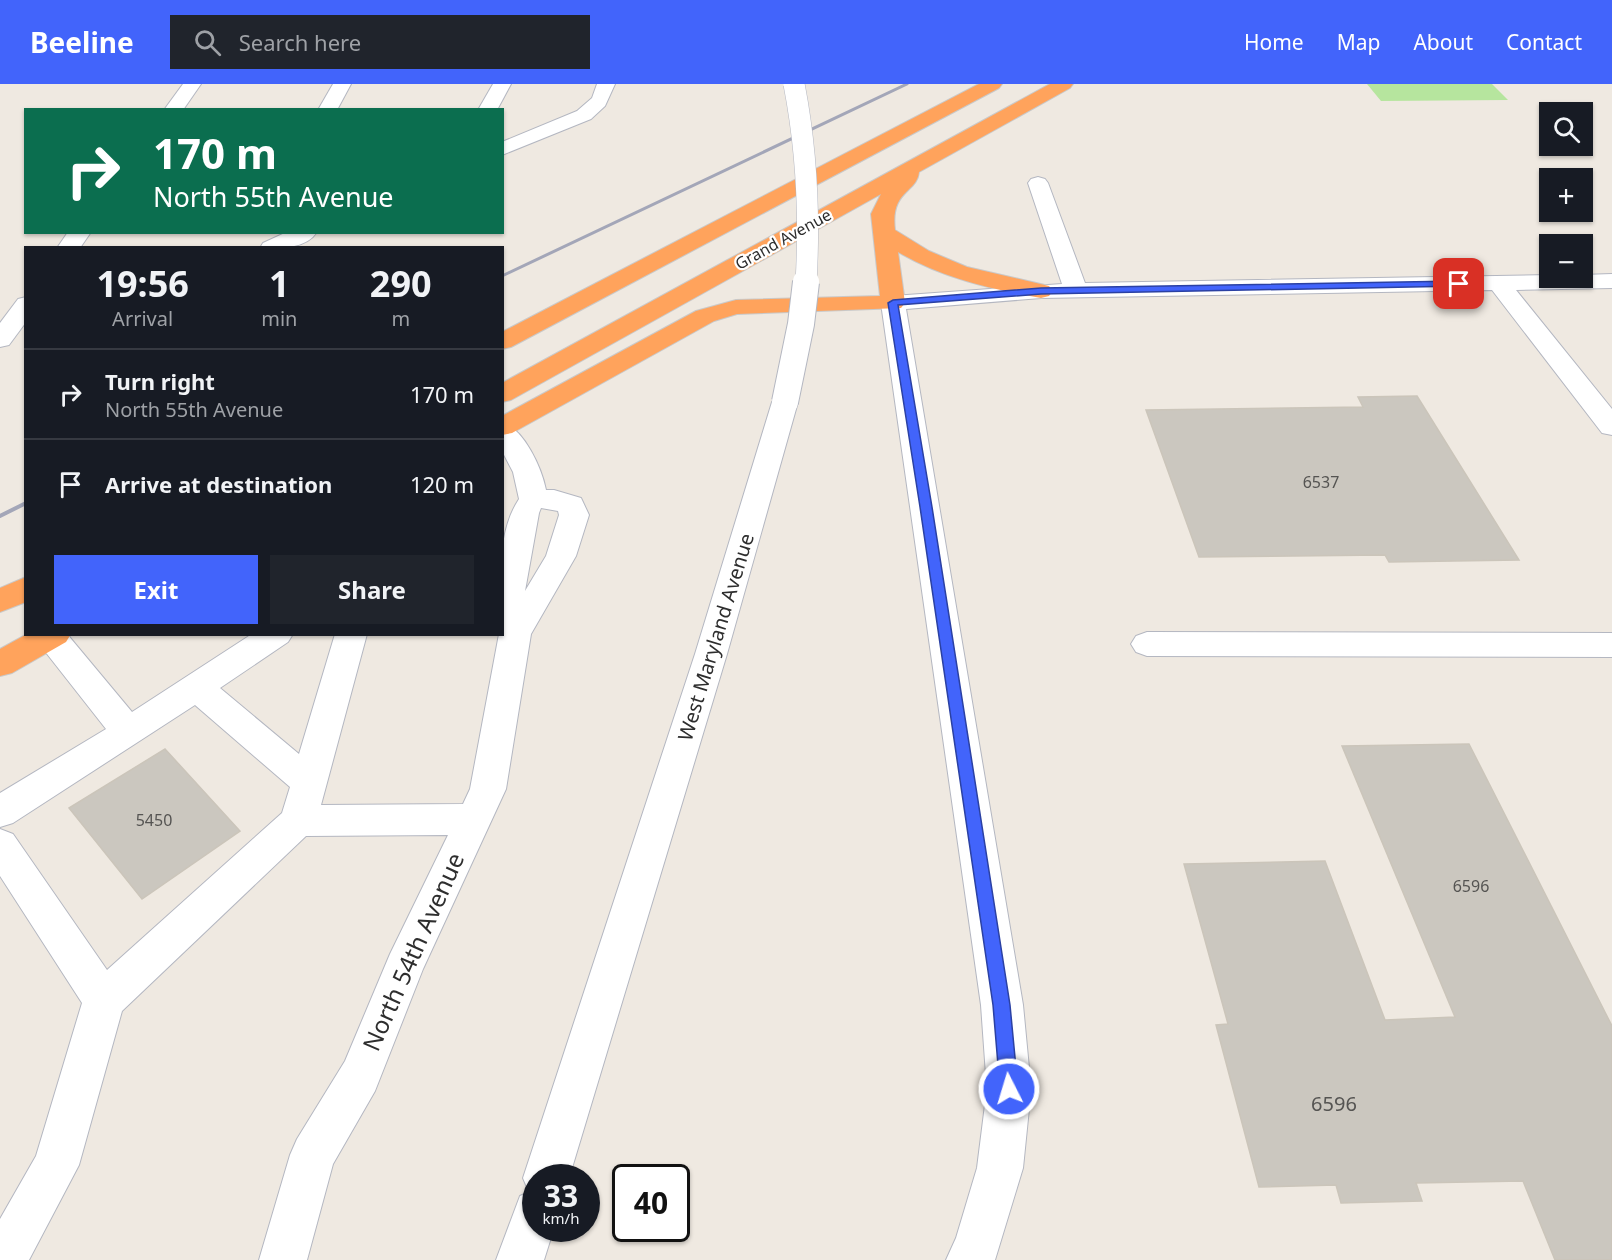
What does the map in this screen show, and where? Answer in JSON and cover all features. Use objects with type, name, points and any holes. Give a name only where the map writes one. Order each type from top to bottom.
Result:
[{"type":"highway","name":"Grand Avenue","points":[[504,341],[993,84]]},
{"type":"highway","name":"Grand Avenue","points":[[504,393],[1064,84]]},
{"type":"highway","points":[[504,428],[705,316],[719,311],[736,308],[893,303],[882,214],[889,197],[927,159]]},
{"type":"highway","points":[[884,232],[906,249],[945,269],[990,282],[1041,291]]},
{"type":"highway","points":[[0,601],[24,589]]},
{"type":"highway","points":[[0,664],[52,636]]},
{"type":"street","points":[[174,108],[192,84]]},
{"type":"street","points":[[328,108],[342,84]]},
{"type":"street","points":[[488,108],[502,84]]},
{"type":"street","points":[[504,148],[584,115],[596,107],[603,96],[606,84]]},
{"type":"street","name":"West Maryland Avenue","points":[[551,1164],[628,925],[711,654],[797,356],[804,290],[808,198],[805,148],[794,84]]},
{"type":"street","points":[[1038,183],[1076,291]]},
{"type":"street","points":[[275,246],[302,234]]},
{"type":"street","points":[[970,1260],[977,1246],[1000,1168],[1009,1089],[1002,1005],[893,303],[1041,291],[1612,281]]},
{"type":"street","points":[[1499,284],[1612,427]]},
{"type":"street","points":[[0,340],[18,307]]},
{"type":"street","points":[[504,432],[517,450],[533,482],[533,499]]},
{"type":"street","name":"North 54th Avenue","points":[[283,1260],[312,1155],[360,1076],[404,967],[488,789],[515,634],[561,556],[574,515],[571,505],[554,499],[533,499],[524,513],[505,614],[515,634]]},
{"type":"street","points":[[55,636],[128,732]]},
{"type":"street","points":[[0,812],[128,732],[274,636]]},
{"type":"street","points":[[0,1257],[13,1242],[56,1165],[104,1000],[298,821],[350,636]]},
{"type":"street","points":[[1147,644],[1612,645]]},
{"type":"street","points":[[197,687],[309,783]]},
{"type":"street","points":[[298,821],[474,819]]},
{"type":"street","points":[[0,845],[104,1000]]},
{"type":"street","points":[[520,1260],[526,1242]]},
{"type":"green space","points":[[1367,84],[1492,84],[1508,100],[1381,101]]},
{"type":"building","points":[[1417,396],[1519,560],[1389,562],[1385,555],[1199,557],[1146,410],[1363,407],[1358,397]]},
{"type":"building","points":[[1469,744],[1612,1026],[1612,1260],[1555,1260],[1523,1181],[1416,1183],[1422,1201],[1341,1203],[1336,1185],[1259,1187],[1216,1025],[1228,1024],[1184,864],[1325,861],[1385,1020],[1455,1017],[1342,746]]},
{"type":"building","points":[[165,749],[240,831],[142,899],[69,808]]},
{"type":"railway","points":[[504,275],[907,84]]},
{"type":"railway","points":[[0,516],[24,504]]},
{"type":"route","points":[[1009,1089],[1002,1005],[893,303],[1041,291],[1459,284]]}]
